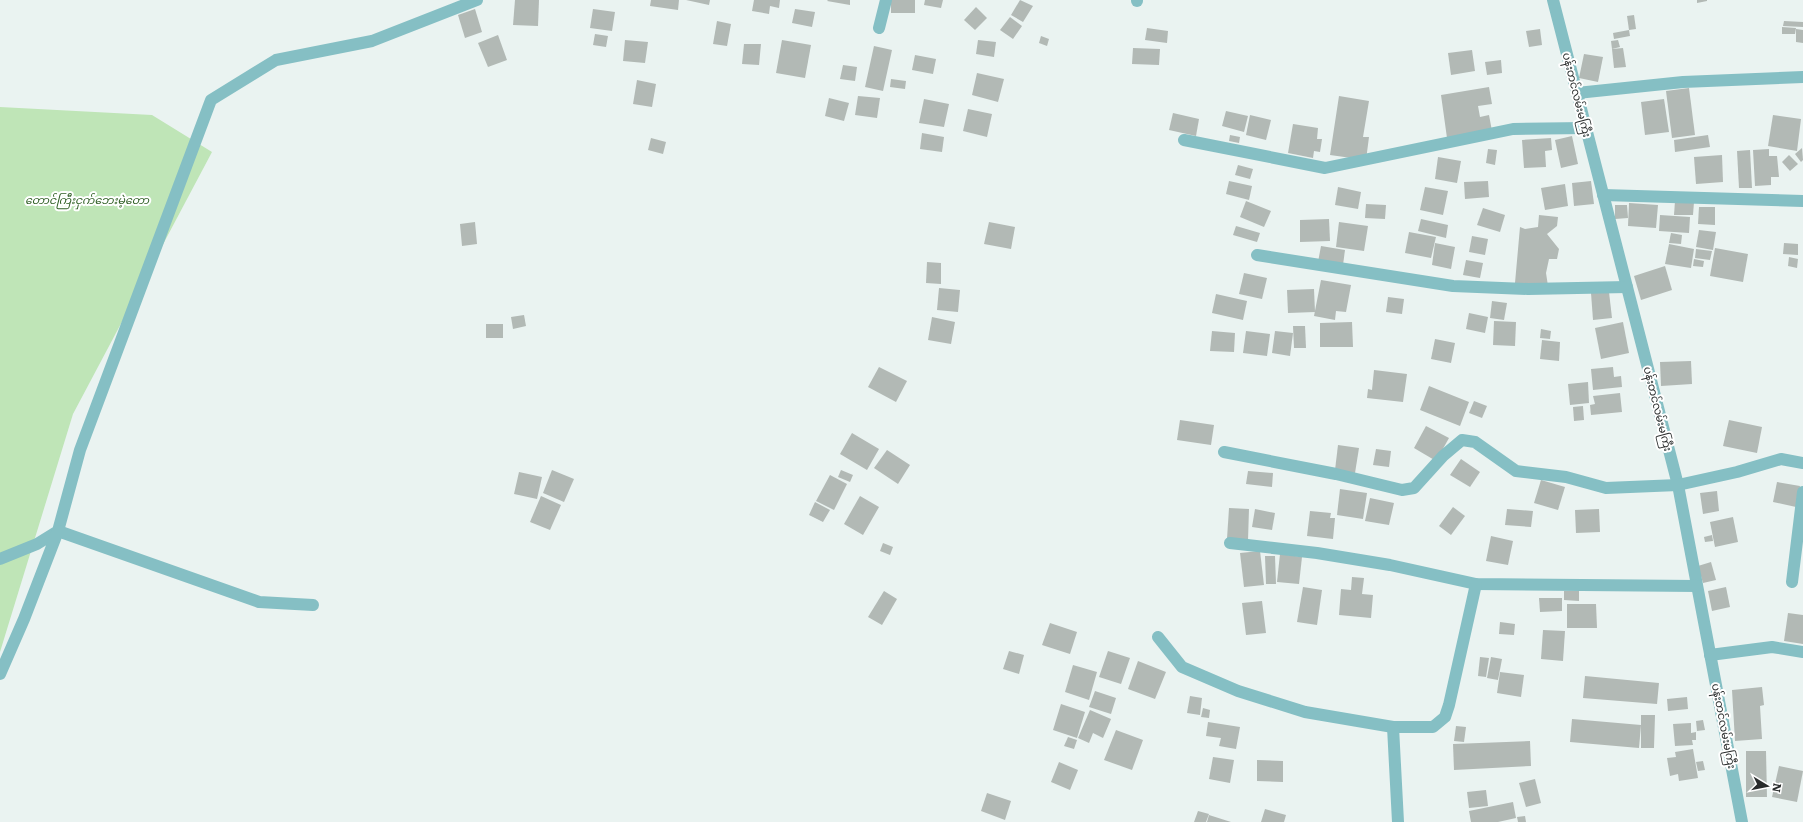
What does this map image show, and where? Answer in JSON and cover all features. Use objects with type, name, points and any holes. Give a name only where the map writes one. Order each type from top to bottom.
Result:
[{"type":"street","points":[[0,674],[24,619],[58,531],[80,450],[211,100],[276,60],[372,41],[477,0]]},
{"type":"street","points":[[879,28],[886,0]]},
{"type":"street","name":"ပန်းတင်လမ်းမကြီး","points":[[1553,0],[1678,485],[1742,822]]},
{"type":"street","points":[[1577,93],[1683,82],[1803,77]]},
{"type":"street","points":[[1184,140],[1326,168],[1513,129],[1586,128]]},
{"type":"street","points":[[1603,196],[1803,200]]},
{"type":"street","points":[[1257,255],[1453,286],[1528,289],[1627,287]]},
{"type":"street","points":[[1224,452],[1336,474],[1402,490],[1414,488],[1443,456],[1462,440],[1475,442],[1516,471],[1566,477],[1606,488],[1678,485],[1781,459],[1803,463]]},
{"type":"street","points":[[1792,582],[1803,492]]},
{"type":"street","points":[[0,559],[37,544],[58,531]]},
{"type":"street","points":[[58,531],[259,602],[313,604]]},
{"type":"street","points":[[1230,543],[1317,553],[1390,565],[1476,584],[1697,586]]},
{"type":"street","points":[[1158,637],[1182,667],[1238,691],[1305,712],[1393,727],[1433,727],[1445,717],[1476,584]]},
{"type":"street","points":[[1710,655],[1772,647],[1803,652]]},
{"type":"street","points":[[1393,727],[1398,822]]},
{"type":"green space","name":"တောင်ကြီးငှက်ဘေးမဲ့တော","points":[[0,107],[152,115],[212,152],[73,414],[0,652]]},
{"type":"building","points":[[515,0],[539,0],[538,26],[513,25]]},
{"type":"building","points":[[651,0],[679,0],[678,10],[650,6]]},
{"type":"building","points":[[686,0],[710,0],[709,5]]},
{"type":"building","points":[[754,0],[780,0],[779,8],[770,6],[769,14],[752,11]]},
{"type":"building","points":[[850,0],[850,5],[827,1]]},
{"type":"building","points":[[891,0],[915,0],[915,13],[891,13]]},
{"type":"building","points":[[925,0],[943,0],[941,8],[924,5]]},
{"type":"building","points":[[1020,0],[1033,6],[1023,22],[1011,15]]},
{"type":"building","points":[[1697,0],[1707,0],[1707,1],[1697,3]]},
{"type":"building","points":[[976,7],[987,18],[975,30],[964,20]]},
{"type":"building","points":[[475,9],[482,32],[465,38],[458,15]]},
{"type":"building","points":[[593,9],[615,12],[612,31],[590,28]]},
{"type":"building","points":[[795,9],[815,12],[812,27],[792,23]]},
{"type":"building","points":[[1634,15],[1636,29],[1629,30],[1627,16]]},
{"type":"building","points":[[1010,17],[1022,26],[1013,39],[1000,30]]},
{"type":"building","points":[[717,21],[731,24],[727,46],[713,44]]},
{"type":"building","points":[[1784,21],[1803,22],[1803,27],[1783,26]]},
{"type":"building","points":[[1782,27],[1796,28],[1795,34],[1782,34]]},
{"type":"building","points":[[1147,28],[1168,31],[1167,43],[1145,40]]},
{"type":"building","points":[[1540,29],[1542,45],[1529,47],[1526,31]]},
{"type":"building","points":[[1796,29],[1803,30],[1803,43],[1796,42]]},
{"type":"building","points":[[1629,30],[1630,36],[1614,39],[1613,33]]},
{"type":"building","points":[[595,34],[608,36],[606,47],[593,45]]},
{"type":"building","points":[[498,35],[507,60],[488,67],[478,43]]},
{"type":"building","points":[[1041,36],[1049,39],[1047,46],[1039,43]]},
{"type":"building","points":[[625,40],[648,42],[645,63],[623,61]]},
{"type":"building","points":[[782,40],[811,45],[805,78],[776,73]]},
{"type":"building","points":[[978,40],[996,42],[994,57],[976,54]]},
{"type":"building","points":[[1618,40],[1620,47],[1612,49],[1611,41]]},
{"type":"building","points":[[744,44],[761,44],[759,65],[742,64]]},
{"type":"building","points":[[874,46],[892,50],[883,91],[865,87]]},
{"type":"building","points":[[1133,48],[1160,49],[1159,65],[1132,64]]},
{"type":"building","points":[[1623,48],[1626,67],[1614,68],[1612,49]]},
{"type":"building","points":[[1472,50],[1475,71],[1451,75],[1448,53]]},
{"type":"building","points":[[1584,54],[1603,57],[1598,82],[1579,78]]},
{"type":"building","points":[[915,55],[936,59],[933,74],[912,70]]},
{"type":"building","points":[[1501,60],[1502,73],[1487,75],[1485,62]]},
{"type":"building","points":[[843,65],[857,67],[855,81],[840,79]]},
{"type":"building","points":[[977,73],[1004,79],[998,102],[972,95]]},
{"type":"building","points":[[891,79],[906,81],[905,89],[890,87]]},
{"type":"building","points":[[637,80],[656,84],[652,107],[633,104]]},
{"type":"building","points":[[1489,87],[1492,104],[1478,106],[1480,117],[1489,115],[1492,131],[1447,138],[1441,95]]},
{"type":"building","points":[[1689,88],[1695,135],[1672,138],[1666,91]]},
{"type":"building","points":[[858,96],[880,98],[877,118],[855,115]]},
{"type":"building","points":[[1339,96],[1369,101],[1363,137],[1369,137],[1366,160],[1330,155]]},
{"type":"building","points":[[829,98],[849,103],[844,121],[825,116]]},
{"type":"building","points":[[924,99],[949,104],[944,127],[919,123]]},
{"type":"building","points":[[1664,99],[1669,132],[1645,135],[1641,102]]},
{"type":"building","points":[[968,109],[992,114],[987,137],[963,131]]},
{"type":"building","points":[[1226,111],[1248,116],[1244,132],[1222,126]]},
{"type":"building","points":[[1173,113],[1199,119],[1196,136],[1169,130]]},
{"type":"building","points":[[1250,115],[1271,120],[1266,140],[1246,135]]},
{"type":"building","points":[[1773,115],[1801,119],[1797,151],[1768,146]]},
{"type":"building","points":[[1293,124],[1318,128],[1317,139],[1322,139],[1320,152],[1314,151],[1313,158],[1288,153]]},
{"type":"building","points":[[922,133],[944,137],[942,152],[920,149]]},
{"type":"building","points":[[1230,135],[1240,137],[1239,143],[1229,141]]},
{"type":"building","points":[[1708,135],[1710,147],[1675,152],[1674,140]]},
{"type":"building","points":[[1572,136],[1578,164],[1561,168],[1555,140]]},
{"type":"building","points":[[651,138],[666,142],[663,154],[648,150]]},
{"type":"building","points":[[1551,138],[1552,150],[1545,151],[1546,167],[1524,168],[1522,140]]},
{"type":"building","points":[[1802,148],[1803,160],[1801,162],[1795,154]]},
{"type":"building","points":[[1488,149],[1497,150],[1495,165],[1486,163]]},
{"type":"building","points":[[1769,149],[1769,156],[1777,156],[1779,177],[1771,177],[1771,185],[1755,186],[1753,150]]},
{"type":"building","points":[[1750,150],[1752,188],[1739,188],[1737,151]]},
{"type":"building","points":[[1722,155],[1723,182],[1696,184],[1694,157]]},
{"type":"building","points":[[1789,155],[1798,164],[1790,171],[1782,162]]},
{"type":"building","points":[[1438,157],[1461,161],[1457,183],[1435,179]]},
{"type":"building","points":[[1238,165],[1253,169],[1250,179],[1235,175]]},
{"type":"building","points":[[1229,181],[1252,186],[1249,200],[1226,194]]},
{"type":"building","points":[[1488,181],[1489,197],[1465,199],[1464,182]]},
{"type":"building","points":[[1591,181],[1594,204],[1574,206],[1572,183]]},
{"type":"building","points":[[1565,184],[1568,206],[1545,210],[1541,188]]},
{"type":"building","points":[[1338,187],[1361,192],[1358,209],[1335,205]]},
{"type":"building","points":[[1425,187],[1448,191],[1443,215],[1420,210]]},
{"type":"building","points":[[1246,201],[1271,211],[1264,227],[1240,217]]},
{"type":"building","points":[[1675,201],[1694,202],[1693,215],[1674,215]]},
{"type":"building","points":[[1629,203],[1658,205],[1656,228],[1628,226]]},
{"type":"building","points":[[1366,204],[1386,205],[1385,219],[1365,218]]},
{"type":"building","points":[[1615,205],[1627,205],[1628,218],[1615,219]]},
{"type":"building","points":[[1699,207],[1715,207],[1715,225],[1698,224]]},
{"type":"building","points":[[1483,208],[1505,215],[1500,232],[1477,225]]},
{"type":"building","points":[[1539,215],[1558,217],[1557,226],[1547,234],[1559,249],[1557,259],[1549,259],[1546,273],[1548,286],[1515,283],[1520,227],[1525,229],[1538,227]]},
{"type":"building","points":[[1660,215],[1690,217],[1689,233],[1659,231]]},
{"type":"building","points":[[1329,219],[1330,241],[1300,242],[1300,220]]},
{"type":"building","points":[[1421,219],[1448,225],[1446,238],[1418,231]]},
{"type":"building","points":[[475,222],[477,244],[462,246],[460,224]]},
{"type":"building","points":[[989,222],[1015,227],[1011,249],[984,244]]},
{"type":"building","points":[[1339,222],[1368,226],[1364,251],[1336,247]]},
{"type":"building","points":[[1236,226],[1260,233],[1257,242],[1233,235]]},
{"type":"building","points":[[1699,230],[1716,232],[1713,250],[1696,247]]},
{"type":"building","points":[[1409,232],[1436,237],[1431,258],[1405,253]]},
{"type":"building","points":[[1671,233],[1682,235],[1681,244],[1669,243]]},
{"type":"building","points":[[1472,236],[1488,239],[1485,255],[1469,252]]},
{"type":"building","points":[[1435,243],[1455,247],[1451,269],[1432,265]]},
{"type":"building","points":[[1784,243],[1798,244],[1798,255],[1783,254]]},
{"type":"building","points":[[1669,244],[1694,249],[1691,268],[1665,264]]},
{"type":"building","points":[[1321,246],[1345,250],[1343,265],[1318,262]]},
{"type":"building","points":[[1715,248],[1748,254],[1743,282],[1710,276]]},
{"type":"building","points":[[1696,249],[1712,251],[1710,260],[1695,258]]},
{"type":"building","points":[[1789,257],[1798,259],[1797,268],[1788,266]]},
{"type":"building","points":[[1694,259],[1704,261],[1703,267],[1693,266]]},
{"type":"building","points":[[1466,260],[1483,263],[1480,278],[1463,275]]},
{"type":"building","points":[[927,262],[941,263],[941,284],[926,283]]},
{"type":"building","points":[[1665,266],[1672,290],[1641,300],[1634,276]]},
{"type":"building","points":[[1244,273],[1267,278],[1262,299],[1239,294]]},
{"type":"building","points":[[1321,280],[1351,285],[1346,312],[1336,311],[1335,320],[1314,316]]},
{"type":"building","points":[[939,288],[960,290],[958,312],[937,310]]},
{"type":"building","points":[[1314,289],[1315,312],[1288,313],[1287,290]]},
{"type":"building","points":[[1609,292],[1612,318],[1593,320],[1591,293]]},
{"type":"building","points":[[1216,294],[1247,301],[1243,320],[1212,313]]},
{"type":"building","points":[[1388,297],[1404,299],[1402,314],[1386,312]]},
{"type":"building","points":[[1492,301],[1507,303],[1504,320],[1490,318]]},
{"type":"building","points":[[1469,313],[1488,317],[1485,333],[1466,329]]},
{"type":"building","points":[[524,315],[526,326],[513,329],[511,317]]},
{"type":"building","points":[[932,317],[955,322],[951,344],[928,340]]},
{"type":"building","points":[[1494,321],[1516,322],[1515,346],[1493,345]]},
{"type":"building","points":[[1352,322],[1353,347],[1320,347],[1320,323]]},
{"type":"building","points":[[1623,322],[1629,353],[1601,359],[1595,328]]},
{"type":"building","points":[[486,324],[503,324],[503,338],[486,338]]},
{"type":"building","points":[[1293,326],[1305,326],[1306,348],[1294,348]]},
{"type":"building","points":[[1541,329],[1551,331],[1550,339],[1540,338]]},
{"type":"building","points":[[1212,331],[1235,333],[1234,352],[1210,351]]},
{"type":"building","points":[[1246,331],[1270,334],[1267,356],[1243,353]]},
{"type":"building","points":[[1275,331],[1293,333],[1290,356],[1272,353]]},
{"type":"building","points":[[1435,339],[1455,343],[1451,363],[1431,359]]},
{"type":"building","points":[[1542,340],[1560,342],[1559,361],[1540,359]]},
{"type":"building","points":[[1691,361],[1692,384],[1661,386],[1660,362]]},
{"type":"building","points":[[879,367],[907,381],[896,402],[868,387]]},
{"type":"building","points":[[1613,367],[1614,377],[1621,376],[1622,387],[1593,390],[1591,369]]},
{"type":"building","points":[[1374,370],[1407,374],[1403,402],[1367,398],[1368,389],[1372,390]]},
{"type":"building","points":[[1588,382],[1589,403],[1570,405],[1568,384]]},
{"type":"building","points":[[1429,386],[1469,402],[1460,426],[1420,410]]},
{"type":"building","points":[[1620,393],[1622,412],[1591,415],[1590,405],[1595,404],[1593,396]]},
{"type":"building","points":[[1474,401],[1487,406],[1482,418],[1469,413]]},
{"type":"building","points":[[1583,406],[1584,420],[1574,421],[1573,407]]},
{"type":"building","points":[[1180,420],[1214,425],[1211,445],[1177,440]]},
{"type":"building","points":[[1729,420],[1762,427],[1757,453],[1723,446]]},
{"type":"building","points":[[1426,426],[1449,438],[1436,461],[1414,448]]},
{"type":"building","points":[[852,433],[879,449],[867,470],[840,454]]},
{"type":"building","points":[[1338,445],[1359,448],[1355,473],[1335,470]]},
{"type":"building","points":[[1376,449],[1391,451],[1389,467],[1373,465]]},
{"type":"building","points":[[887,450],[910,465],[898,484],[874,468]]},
{"type":"building","points":[[1461,459],[1480,472],[1470,487],[1450,475]]},
{"type":"building","points":[[552,470],[574,479],[564,502],[543,493]]},
{"type":"building","points":[[841,470],[853,475],[850,482],[838,477]]},
{"type":"building","points":[[1248,471],[1273,473],[1272,487],[1246,484]]},
{"type":"building","points":[[519,472],[542,477],[537,499],[514,494]]},
{"type":"building","points":[[830,475],[847,484],[834,510],[816,501]]},
{"type":"building","points":[[1541,480],[1565,487],[1558,510],[1534,503]]},
{"type":"building","points":[[1777,482],[1800,486],[1796,507],[1773,502]]},
{"type":"building","points":[[1340,489],[1367,493],[1363,519],[1337,515]]},
{"type":"building","points":[[1717,491],[1719,511],[1703,514],[1700,493]]},
{"type":"building","points":[[541,496],[561,505],[550,530],[530,522]]},
{"type":"building","points":[[860,496],[879,507],[863,535],[844,524]]},
{"type":"building","points":[[1370,498],[1394,503],[1389,525],[1365,521]]},
{"type":"building","points":[[815,502],[830,510],[823,522],[809,515]]},
{"type":"building","points":[[1453,507],[1465,516],[1451,535],[1439,526]]},
{"type":"building","points":[[1229,508],[1249,509],[1248,540],[1227,539]]},
{"type":"building","points":[[1255,509],[1275,513],[1272,530],[1252,527]]},
{"type":"building","points":[[1507,509],[1533,511],[1531,527],[1505,525]]},
{"type":"building","points":[[1599,509],[1600,532],[1576,533],[1575,510]]},
{"type":"building","points":[[1310,511],[1331,513],[1330,518],[1335,518],[1333,539],[1307,536]]},
{"type":"building","points":[[1733,517],[1738,542],[1715,547],[1710,522]]},
{"type":"building","points":[[1712,535],[1713,541],[1705,542],[1704,537]]},
{"type":"building","points":[[1491,536],[1513,541],[1508,565],[1486,561]]},
{"type":"building","points":[[883,543],[893,547],[890,555],[880,551]]},
{"type":"building","points":[[1260,551],[1264,585],[1244,587],[1240,553]]},
{"type":"building","points":[[1280,554],[1302,557],[1299,584],[1277,582]]},
{"type":"building","points":[[1265,556],[1275,556],[1276,584],[1266,584]]},
{"type":"building","points":[[1711,562],[1716,580],[1703,583],[1698,566]]},
{"type":"building","points":[[1352,577],[1364,578],[1362,594],[1373,595],[1371,618],[1339,615],[1341,589],[1351,590]]},
{"type":"building","points":[[1303,587],[1322,590],[1317,625],[1297,622]]},
{"type":"building","points":[[1726,587],[1730,607],[1712,611],[1708,591]]},
{"type":"building","points":[[884,591],[897,599],[882,625],[868,617]]},
{"type":"building","points":[[1564,591],[1579,591],[1579,601],[1564,600]]},
{"type":"building","points":[[1539,598],[1562,598],[1562,611],[1540,612]]},
{"type":"building","points":[[1262,601],[1266,633],[1246,635],[1242,603]]},
{"type":"building","points":[[1567,604],[1596,604],[1597,628],[1567,628]]},
{"type":"building","points":[[1788,613],[1803,615],[1803,644],[1784,641]]},
{"type":"building","points":[[1500,622],[1515,624],[1514,635],[1499,634]]},
{"type":"building","points":[[1050,623],[1077,632],[1070,654],[1042,645]]},
{"type":"building","points":[[1543,630],[1565,631],[1563,661],[1541,659]]},
{"type":"building","points":[[1009,651],[1024,655],[1019,674],[1003,669]]},
{"type":"building","points":[[1108,651],[1130,658],[1121,684],[1099,677]]},
{"type":"building","points":[[1480,657],[1489,658],[1486,677],[1478,676]]},
{"type":"building","points":[[1491,657],[1502,659],[1498,680],[1487,678]]},
{"type":"building","points":[[1138,661],[1166,672],[1155,699],[1128,689]]},
{"type":"building","points":[[1073,665],[1097,672],[1089,700],[1065,692]]},
{"type":"building","points":[[1500,672],[1524,675],[1521,697],[1497,693]]},
{"type":"building","points":[[1585,676],[1659,683],[1657,704],[1583,698]]},
{"type":"building","points":[[1762,687],[1764,705],[1760,706],[1762,739],[1735,741],[1732,690]]},
{"type":"building","points":[[1095,691],[1116,698],[1111,714],[1089,707]]},
{"type":"building","points":[[1190,696],[1202,698],[1200,715],[1187,713]]},
{"type":"building","points":[[1687,697],[1688,709],[1668,711],[1667,699]]},
{"type":"building","points":[[1061,704],[1085,712],[1077,738],[1053,730]]},
{"type":"building","points":[[1203,708],[1210,710],[1209,718],[1201,717]]},
{"type":"building","points":[[1090,710],[1111,719],[1103,738],[1093,733],[1089,743],[1078,738]]},
{"type":"building","points":[[1641,715],[1655,715],[1654,748],[1641,748]]},
{"type":"building","points":[[1572,719],[1641,725],[1639,748],[1570,742]]},
{"type":"building","points":[[1703,720],[1705,730],[1697,731],[1696,721]]},
{"type":"building","points":[[1208,722],[1240,727],[1236,749],[1219,746],[1221,738],[1206,736]]},
{"type":"building","points":[[1691,723],[1691,733],[1696,732],[1696,740],[1692,740],[1693,745],[1675,746],[1673,724]]},
{"type":"building","points":[[1456,726],[1466,727],[1464,742],[1454,741]]},
{"type":"building","points":[[1116,730],[1143,740],[1132,770],[1104,760]]},
{"type":"building","points":[[1068,737],[1077,740],[1074,749],[1064,746]]},
{"type":"building","points":[[1530,741],[1531,766],[1454,770],[1453,744]]},
{"type":"building","points":[[1693,749],[1698,778],[1679,781],[1678,774],[1670,776],[1667,758],[1676,757],[1675,752]]},
{"type":"building","points":[[1746,751],[1766,751],[1767,797],[1746,797]]},
{"type":"building","points":[[1213,757],[1234,760],[1230,783],[1209,779]]},
{"type":"building","points":[[1257,760],[1283,761],[1283,782],[1257,781]]},
{"type":"building","points":[[1703,761],[1705,770],[1698,771],[1696,762]]},
{"type":"building","points":[[1059,762],[1078,770],[1070,790],[1051,782]]},
{"type":"building","points":[[1779,766],[1803,771],[1797,802],[1772,797]]},
{"type":"building","points":[[1535,779],[1541,803],[1526,807],[1519,783]]},
{"type":"building","points":[[1486,790],[1488,806],[1469,808],[1467,792]]},
{"type":"building","points":[[987,793],[1011,801],[1005,820],[981,811]]},
{"type":"building","points":[[1513,802],[1516,818],[1498,822],[1471,822],[1469,811]]},
{"type":"building","points":[[1265,809],[1286,815],[1284,822],[1261,822]]},
{"type":"building","points":[[1198,811],[1209,814],[1206,822],[1194,822]]},
{"type":"building","points":[[1209,815],[1231,822],[1207,822]]},
{"type":"building","points":[[1525,816],[1526,822],[1518,822],[1517,817]]}]
